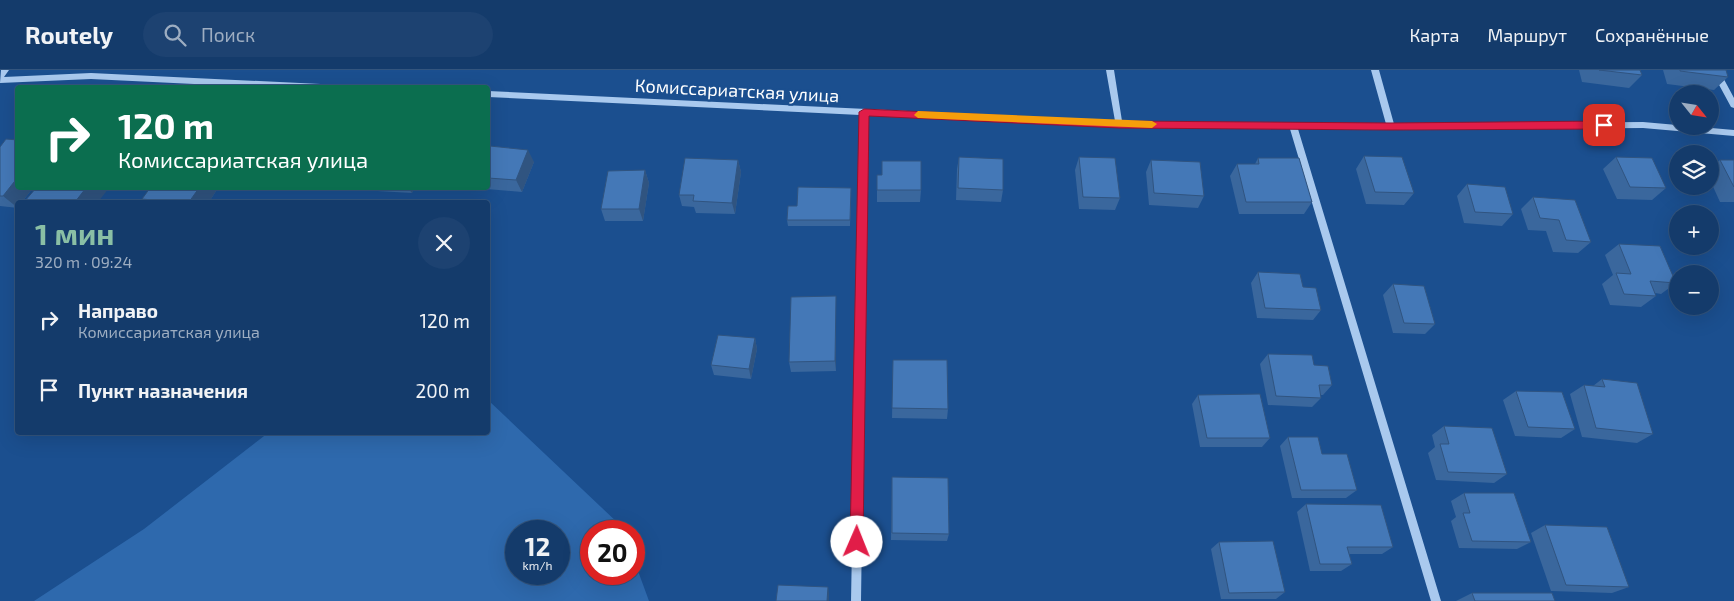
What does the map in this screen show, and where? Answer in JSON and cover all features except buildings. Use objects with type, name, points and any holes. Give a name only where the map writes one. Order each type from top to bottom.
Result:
[{"type":"street","points":[[0,78],[5,70]]},
{"type":"street","points":[[1110,70],[1119,124]]},
{"type":"street","points":[[1375,70],[1391,127]]},
{"type":"street","points":[[1715,70],[1734,106]]},
{"type":"street","points":[[0,78],[91,76],[279,85]]},
{"type":"street","name":"Комиссариатская улица","points":[[490,94],[1119,124],[1391,127],[1643,125],[1734,133]]},
{"type":"street","points":[[856,601],[864,112]]},
{"type":"street","points":[[1293,125],[1436,601]]},
{"type":"shaded area","points":[[490,402],[615,520],[580,520],[580,585],[643,585],[649,601],[34,601],[144,529],[265,435],[490,435]]},
{"type":"slow traffic","points":[[918,115],[1152,124]]},
{"type":"route","points":[[857,542],[864,112],[1119,124],[1391,127],[1604,125]]}]
